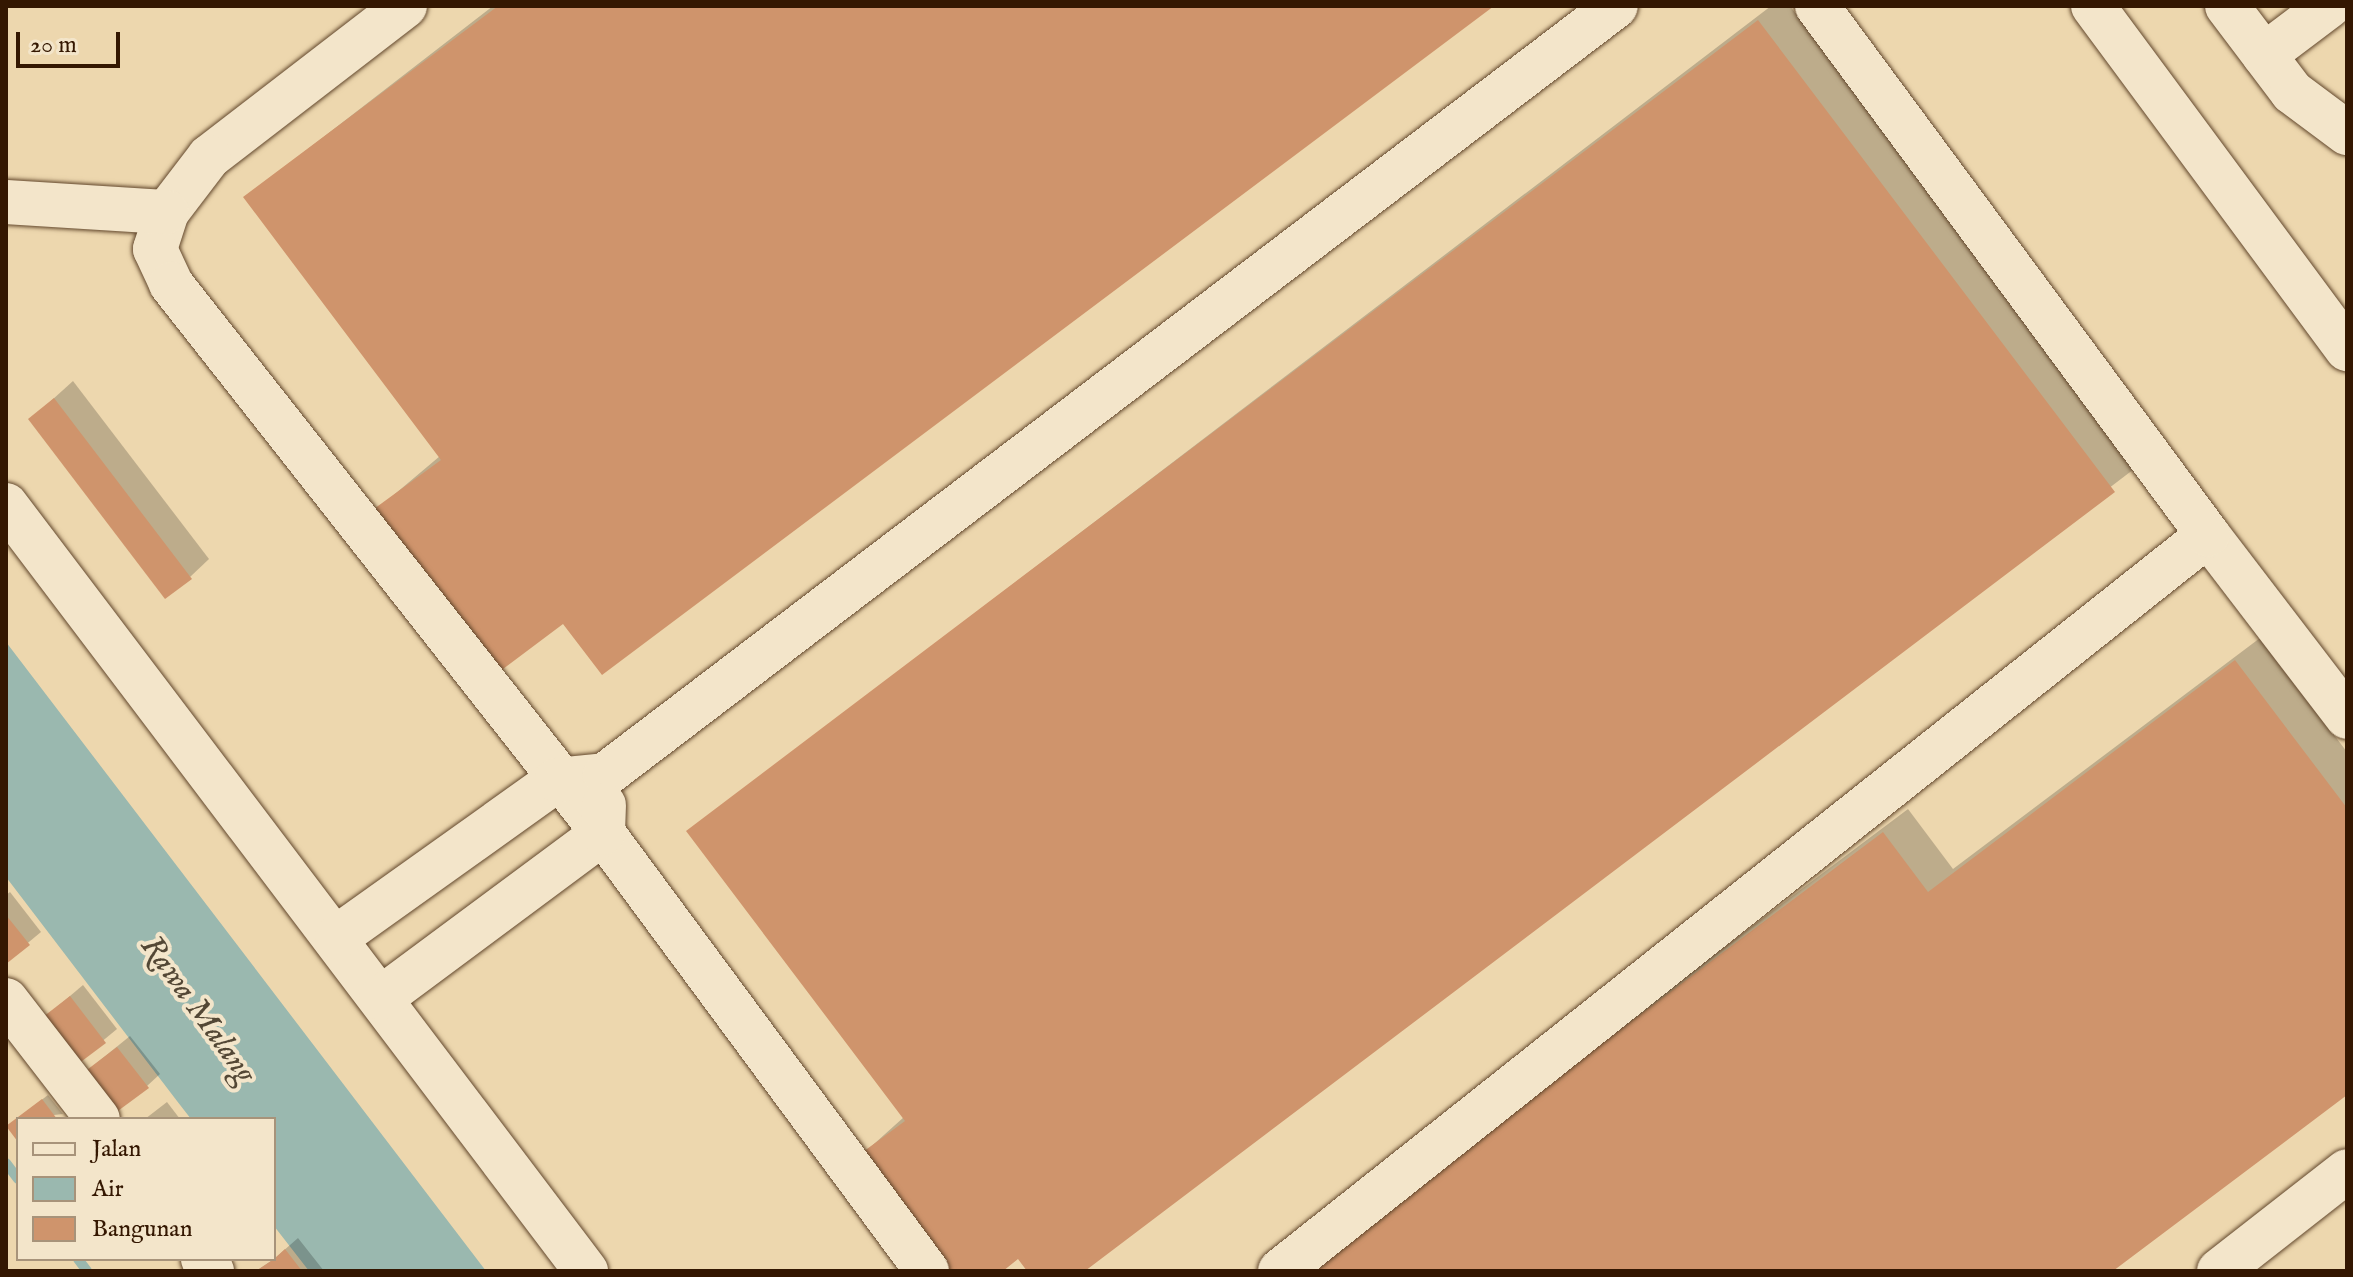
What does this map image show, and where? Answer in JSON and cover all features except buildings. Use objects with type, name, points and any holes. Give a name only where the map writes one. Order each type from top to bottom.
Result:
[{"type":"street","points":[[405,6],[209,157],[167,212],[155,249],[171,284],[557,780],[603,833],[927,1271]]},
{"type":"street","points":[[337,937],[557,780],[605,775],[1616,6]]},
{"type":"street","points":[[1817,6],[2208,535],[2345,709]]},
{"type":"street","points":[[2093,6],[2347,349]]},
{"type":"street","points":[[2227,6],[2292,92],[2347,133]]},
{"type":"street","points":[[2264,55],[2329,6]]},
{"type":"street","points":[[6,202],[167,212]]},
{"type":"street","points":[[6,505],[337,937],[586,1271]]},
{"type":"street","points":[[1280,1271],[2208,535]]},
{"type":"street","points":[[603,833],[605,775]]},
{"type":"street","points":[[381,998],[603,833]]},
{"type":"street","points":[[6,1000],[96,1117]]},
{"type":"street","points":[[2219,1271],[2347,1171]]},
{"type":"water","name":"Rawa Malang","points":[[6,642],[486,1271],[309,1271],[276,1229],[276,1117],[189,1117],[6,877]]},
{"type":"waterway","points":[[6,1163],[16,1176]]},
{"type":"waterway","points":[[80,1261],[87,1271]]}]
